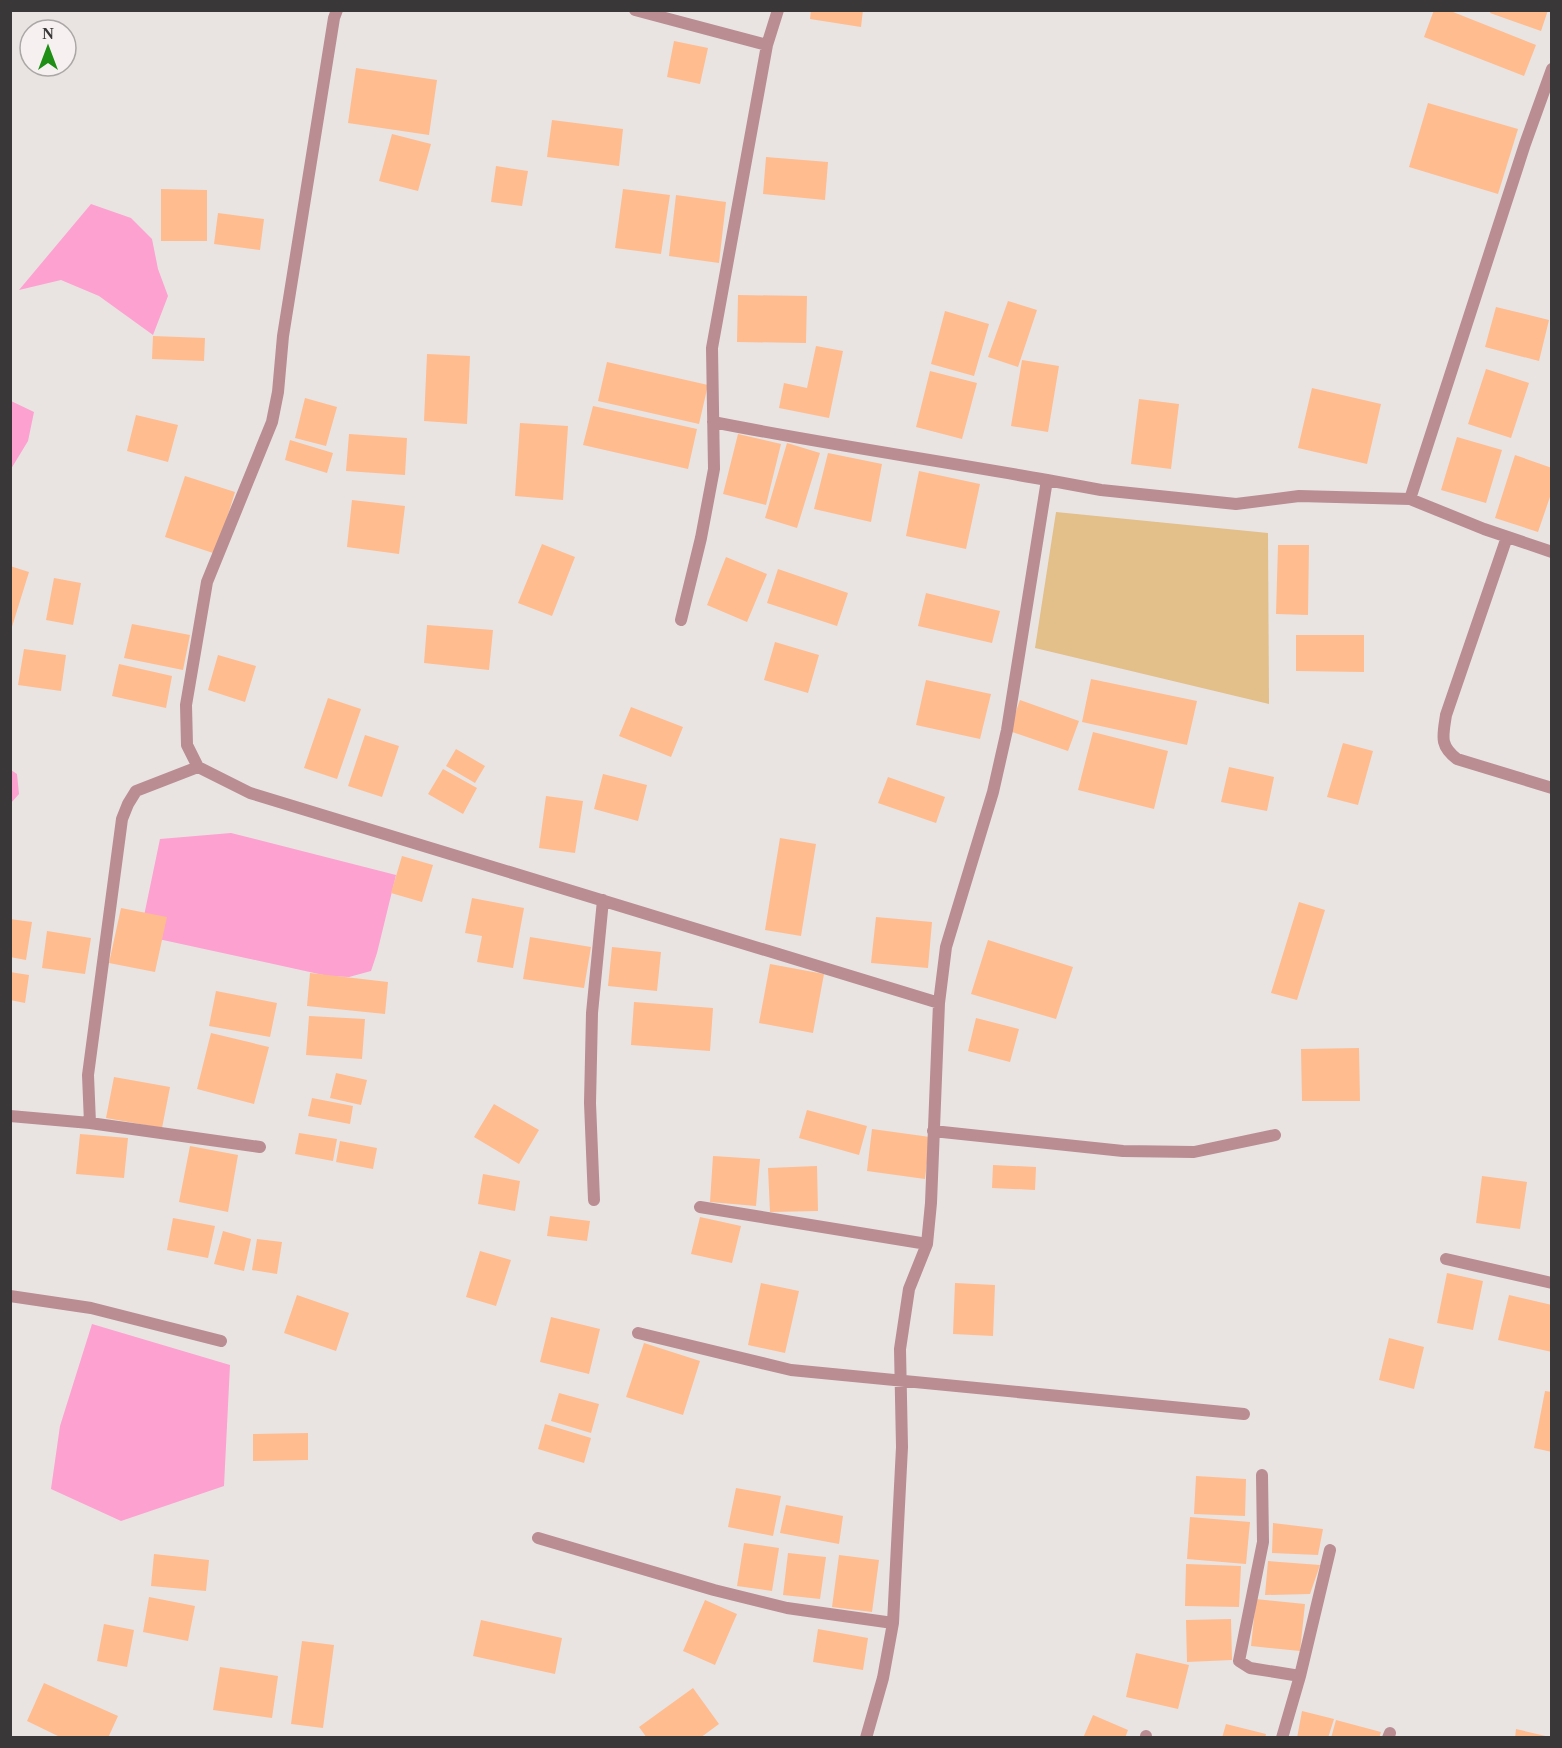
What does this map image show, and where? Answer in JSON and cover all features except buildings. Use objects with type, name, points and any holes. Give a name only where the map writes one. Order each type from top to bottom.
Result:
[{"type":"street","points":[[337,10],[287,312],[278,392],[272,422],[207,582],[186,705],[187,745],[198,767],[250,793],[939,1003]]},
{"type":"street","points":[[635,10],[767,45]]},
{"type":"street","points":[[681,620],[701,538],[714,470],[712,348],[767,45],[778,10]]},
{"type":"street","points":[[1410,499],[1551,69]]},
{"type":"street","points":[[713,422],[807,441],[889,452],[1101,490],[1236,504],[1299,496],[1410,499],[1551,552]]},
{"type":"street","points":[[866,1737],[883,1678],[893,1623],[902,1447],[900,1349],[909,1288],[927,1244],[931,1203],[939,1003],[946,947],[993,792],[1007,730],[1047,480]]},
{"type":"street","points":[[1507,537],[1446,715],[1443,742],[1448,752],[1457,759],[1551,788]]},
{"type":"street","points":[[90,1123],[88,1076],[122,819],[136,791],[198,767]]},
{"type":"street","points":[[594,1200],[590,1103],[592,1013],[603,900]]},
{"type":"street","points":[[10,1116],[90,1123],[260,1147]]},
{"type":"street","points":[[933,1131],[1123,1151],[1194,1152],[1275,1135]]},
{"type":"street","points":[[700,1207],[927,1244]]},
{"type":"street","points":[[1446,1259],[1551,1283]]},
{"type":"street","points":[[10,1296],[91,1308],[221,1341]]},
{"type":"street","points":[[638,1333],[791,1370],[1244,1414]]},
{"type":"street","points":[[1262,1475],[1263,1542],[1239,1661],[1250,1668],[1300,1676]]},
{"type":"street","points":[[537,1538],[714,1590],[787,1608],[893,1623]]},
{"type":"street","points":[[1282,1737],[1300,1676],[1330,1550]]},
{"type":"shaded area","points":[[91,204],[131,218],[152,239],[158,269],[168,296],[153,335],[99,296],[61,280],[19,290]]},
{"type":"shaded area","points":[[11,401],[34,412],[28,441],[11,469]]},
{"type":"shaded area","points":[[1056,512],[1268,533],[1269,704],[1035,648]]},
{"type":"shaded area","points":[[11,770],[17,774],[19,794],[11,803]]},
{"type":"shaded area","points":[[231,833],[396,875],[371,971],[349,977],[328,976],[140,935],[160,839]]},
{"type":"shaded area","points":[[92,1324],[230,1365],[224,1486],[121,1521],[51,1489],[60,1426]]}]
